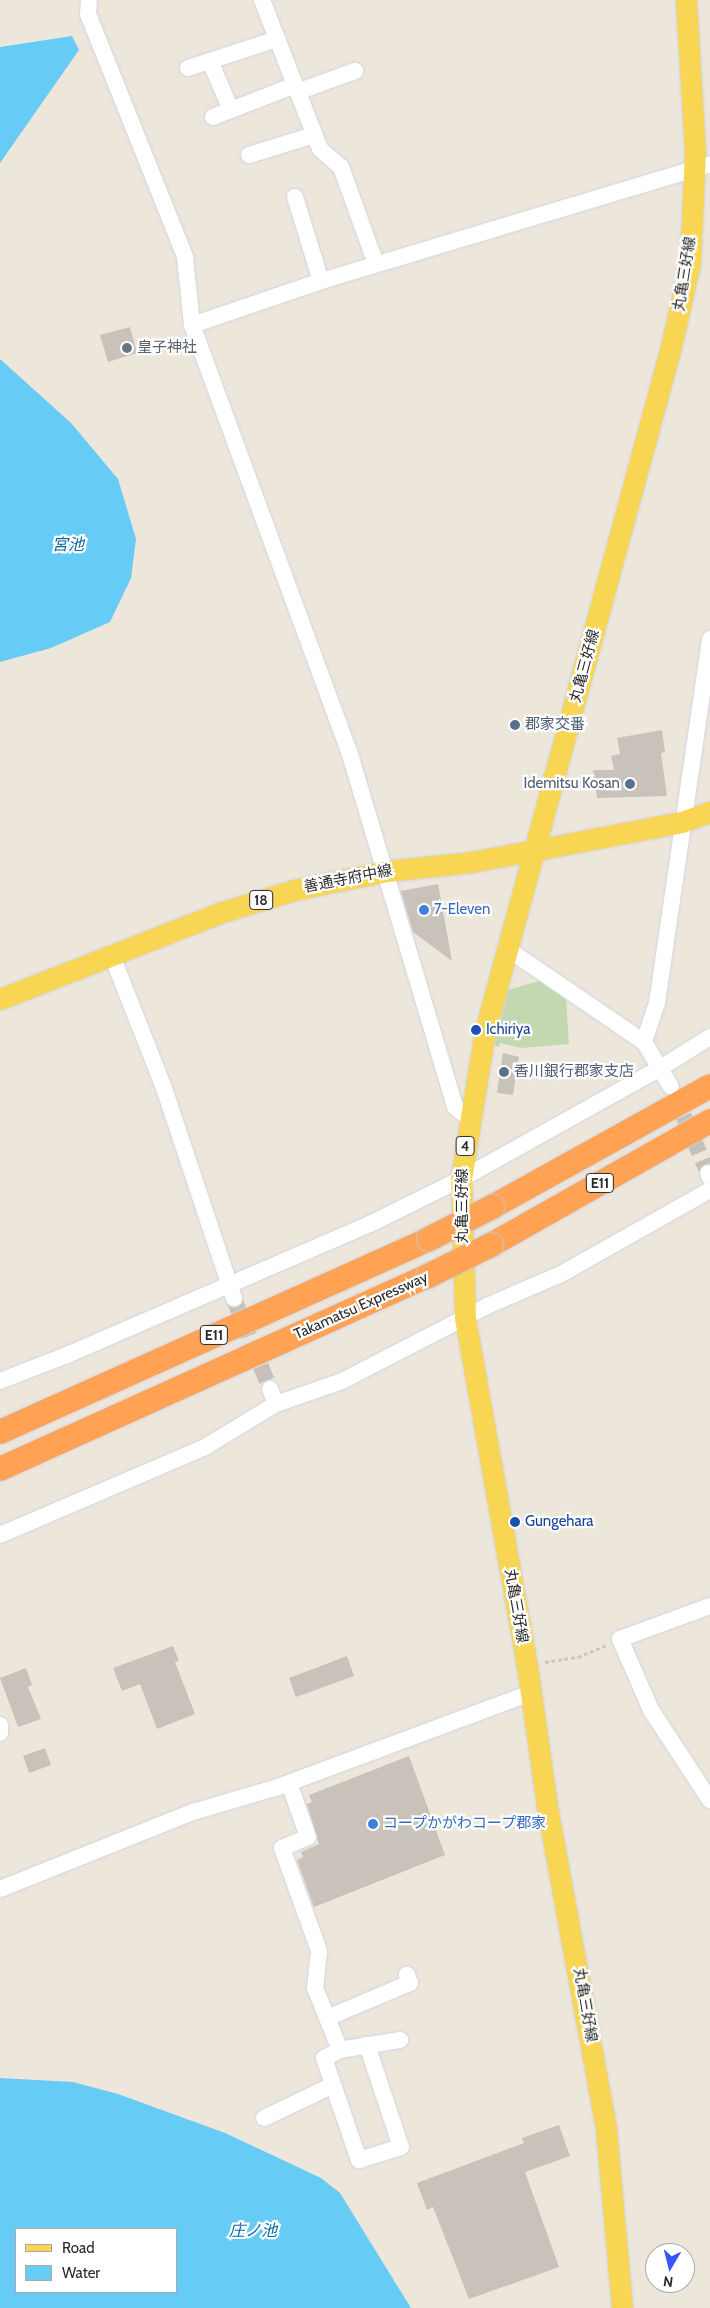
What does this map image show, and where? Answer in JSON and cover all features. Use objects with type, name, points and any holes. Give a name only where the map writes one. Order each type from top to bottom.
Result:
[{"type":"highway","name":"E11","points":[[0,1432],[429,1239],[492,1207],[710,1086]]},
{"type":"highway","name":"Takamatsu Expressway","points":[[0,1470],[428,1276],[491,1244],[710,1120]]},
{"type":"main road","name":"丸亀三好線","points":[[622,2308],[606,2128],[548,1806],[528,1666],[466,1318],[461,1179],[469,1118],[485,1031],[536,850],[682,303],[690,263],[703,166],[686,0]]},
{"type":"main road","name":"善通寺府中線","points":[[0,1000],[256,901],[335,879],[387,870],[471,862],[682,822],[710,812]]},
{"type":"street","points":[[89,0],[88,14],[185,256],[192,326],[350,751],[387,870],[455,1107],[469,1118]]},
{"type":"street","points":[[262,0],[320,149],[340,167],[376,264]]},
{"type":"street","points":[[188,68],[277,39]]},
{"type":"street","points":[[210,61],[231,110]]},
{"type":"street","points":[[213,117],[355,71]]},
{"type":"street","points":[[249,155],[314,135]]},
{"type":"street","points":[[192,326],[321,281],[703,166]]},
{"type":"street","points":[[296,197],[321,281]]},
{"type":"street","points":[[644,1042],[657,1003],[710,639]]},
{"type":"street","points":[[509,950],[644,1042],[662,1067],[671,1087]]},
{"type":"street","points":[[112,956],[164,1088],[231,1292]]},
{"type":"street","points":[[0,1381],[231,1292],[461,1179],[662,1067],[710,1037]]},
{"type":"street","points":[[0,1535],[206,1447],[273,1396],[342,1381],[466,1318],[561,1274],[710,1190]]},
{"type":"street","points":[[710,1606],[620,1640],[651,1710],[710,1800]]},
{"type":"street","points":[[0,1889],[193,1812],[289,1783],[531,1693]]},
{"type":"street","points":[[0,1725],[0,1733]]},
{"type":"street","points":[[289,1783],[308,1838],[282,1848],[319,1951],[315,1988],[340,2050]]},
{"type":"street","points":[[327,2018],[410,1983],[407,1975]]},
{"type":"street","points":[[367,2045],[401,2147],[359,2160],[324,2058],[340,2050],[367,2045],[400,2040]]},
{"type":"street","points":[[264,2118],[333,2085]]},
{"type":"path","points":[[528,1666],[578,1656],[620,1640]]},
{"type":"green space","points":[[539,981],[566,999],[569,1044],[521,1048],[500,1043],[499,1047],[494,1045],[508,990]]},
{"type":"water","points":[[72,36],[79,50],[0,163],[0,47]]},
{"type":"water","name":"宮池","points":[[0,359],[71,423],[118,479],[136,539],[131,578],[110,622],[51,648],[0,662]]},
{"type":"water","name":"庄ノ池","points":[[0,2078],[73,2082],[118,2094],[225,2133],[321,2178],[340,2193],[411,2308],[0,2308]]},
{"type":"building","points":[[130,327],[137,353],[108,362],[100,335]]},
{"type":"building","points":[[662,730],[665,752],[661,753],[667,796],[597,798],[593,770],[614,770],[611,756],[620,754],[617,738]]},
{"type":"building","name":"7-Eleven","points":[[438,884],[452,961],[413,932],[401,891]]},
{"type":"building","points":[[503,1053],[519,1057],[513,1095],[497,1093]]},
{"type":"building","points":[[173,1646],[179,1661],[175,1662],[195,1714],[157,1729],[140,1684],[122,1691],[113,1668]]},
{"type":"building","points":[[347,1656],[354,1676],[296,1697],[289,1678]]},
{"type":"building","points":[[26,1668],[32,1685],[28,1687],[41,1719],[18,1727],[0,1678]]},
{"type":"building","points":[[45,1748],[51,1765],[29,1773],[23,1756]]},
{"type":"building","name":"コープかがわコープ郡家","points":[[409,1756],[445,1855],[314,1907],[297,1860],[303,1857],[301,1852],[319,1844],[307,1804],[312,1802],[309,1795]]},
{"type":"building","points":[[559,2125],[570,2156],[525,2172],[559,2267],[469,2299],[433,2207],[427,2210],[417,2183],[524,2143],[522,2138]]},
{"type":"tunnel","points":[[674,1094],[708,1173]]},
{"type":"tunnel","points":[[234,1299],[270,1389]]},
{"type":"place","name":"皇子神社","points":[[127,348]]},
{"type":"place","name":"郡家交番","points":[[515,725]]},
{"type":"place","name":"Idemitsu Kosan","points":[[630,784]]},
{"type":"place","name":"7-Eleven","points":[[424,910]]},
{"type":"place","name":"Ichiriya","points":[[476,1030]]},
{"type":"place","name":"香川銀行郡家支店","points":[[504,1072]]},
{"type":"place","name":"Gungehara","points":[[515,1522]]},
{"type":"place","name":"コープかがわコープ郡家","points":[[373,1824]]}]
